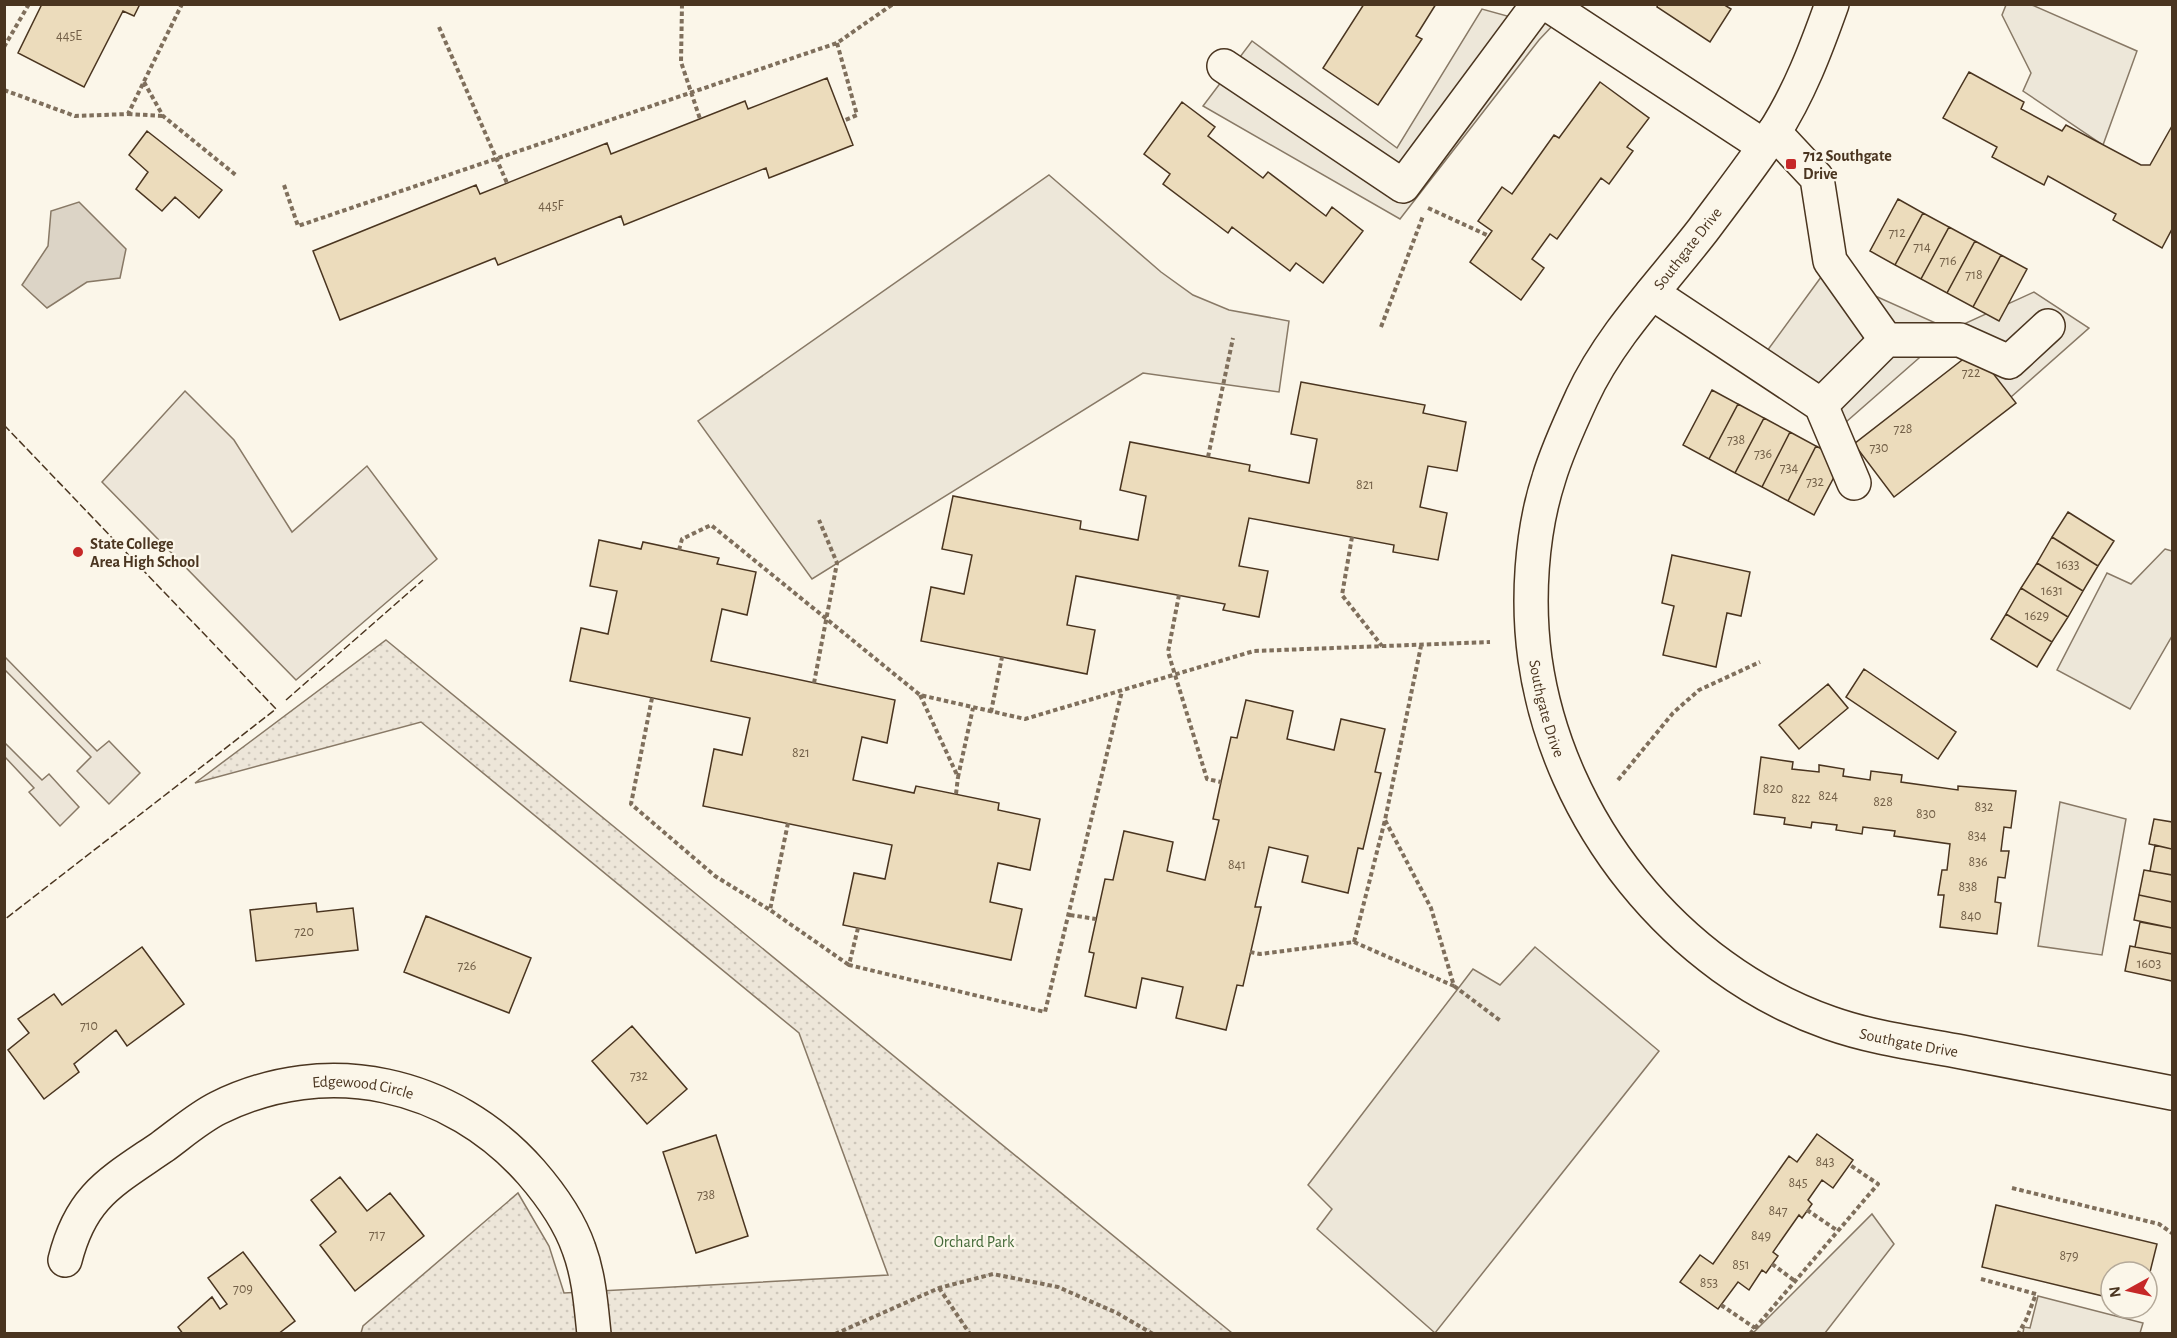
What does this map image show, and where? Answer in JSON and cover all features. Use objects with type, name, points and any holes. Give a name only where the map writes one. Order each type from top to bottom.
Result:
[{"type":"street","points":[[1224,66],[1403,186],[1538,4]]},
{"type":"street","points":[[1547,4],[1805,162],[1817,178],[1830,261],[1886,340]]},
{"type":"street","name":"Southgate Drive","points":[[1832,4],[1812,61],[1769,139],[1702,231],[1627,325],[1583,394],[1549,477],[1540,512],[1534,562],[1533,605],[1537,667],[1547,715],[1565,768],[1590,819],[1624,872],[1663,917],[1716,960],[1771,998],[1832,1024],[1914,1043],[2172,1093]]},
{"type":"street","points":[[1653,292],[1821,405],[1854,483]]},
{"type":"street","points":[[1821,405],[1886,340],[1960,340],[2009,362],[2048,326]]},
{"type":"street","name":"Edgewood Circle","points":[[65,1260],[71,1234],[83,1210],[106,1186],[217,1108],[268,1089],[323,1080],[394,1086],[446,1104],[488,1130],[514,1152],[547,1190],[566,1218],[579,1249],[588,1281],[594,1334]]},
{"type":"path","points":[[4,47],[29,4]]},
{"type":"path","points":[[128,114],[182,4]]},
{"type":"path","points":[[682,4],[681,62],[700,119]]},
{"type":"path","points":[[284,185],[298,226],[837,43],[893,4]]},
{"type":"path","points":[[439,27],[507,183]]},
{"type":"path","points":[[837,43],[857,115],[843,122]]},
{"type":"path","points":[[144,82],[163,116],[237,176]]},
{"type":"path","points":[[4,90],[75,116],[128,114],[163,116]]},
{"type":"path","points":[[1381,327],[1427,207],[1489,236]]},
{"type":"path","points":[[1208,457],[1233,338]]},
{"type":"path","points":[[814,683],[837,563],[819,519]]},
{"type":"path","points":[[679,550],[682,539],[711,525],[920,695],[1025,719],[1254,651],[1490,642]]},
{"type":"path","points":[[1352,537],[1342,594],[1382,647]]},
{"type":"path","points":[[1179,595],[1168,652],[1207,779],[1221,782]]},
{"type":"path","points":[[1354,942],[1385,820],[1421,646]]},
{"type":"path","points":[[991,712],[1002,657]]},
{"type":"path","points":[[1618,780],[1673,713],[1699,690],[1760,662]]},
{"type":"path","points":[[652,698],[631,804],[715,876],[770,910],[849,965],[1045,1012],[1122,691]]},
{"type":"path","points":[[920,695],[958,777]]},
{"type":"path","points":[[956,794],[973,708]]},
{"type":"path","points":[[1385,820],[1431,908],[1454,986]]},
{"type":"path","points":[[770,910],[788,823]]},
{"type":"path","points":[[1070,915],[1096,919]]},
{"type":"path","points":[[849,965],[858,928]]},
{"type":"path","points":[[1251,952],[1260,954],[1354,942],[1454,986],[1502,1022]]},
{"type":"path","points":[[1750,1334],[1878,1184],[1850,1165]]},
{"type":"path","points":[[2012,1188],[2159,1224],[2172,1233]]},
{"type":"path","points":[[1807,1210],[1838,1231]]},
{"type":"path","points":[[1772,1264],[1795,1281]]},
{"type":"path","points":[[835,1334],[939,1288],[993,1274],[1058,1287],[1117,1313],[1153,1334]]},
{"type":"path","points":[[1981,1279],[2036,1294],[2018,1334]]},
{"type":"path","points":[[939,1288],[970,1334]]},
{"type":"path","points":[[1721,1305],[1755,1328]]},
{"type":"green space","points":[[185,391],[234,440],[292,532],[367,466],[437,559],[296,680],[102,482]]},
{"type":"green space","name":"Orchard Park","points":[[386,640],[1232,1333],[361,1333],[363,1326],[518,1193],[549,1246],[564,1293],[888,1275],[799,1033],[421,722],[195,783]]},
{"type":"green space","points":[[5,657],[97,751],[109,741],[140,773],[109,804],[77,771],[91,757],[5,670]]},
{"type":"green space","points":[[4,742],[42,780],[49,774],[79,807],[60,826],[29,792],[34,788],[5,757]]},
{"type":"shaded area","points":[[1572,5],[1539,40],[1400,219],[1203,106],[1252,41],[1397,148],[1482,9],[1525,21]]},
{"type":"shaded area","points":[[2006,5],[2032,5],[2137,51],[2103,145],[2023,91],[2031,73],[2002,15]]},
{"type":"shaded area","points":[[1049,175],[1161,272],[1193,295],[1229,310],[1289,321],[1279,392],[1143,373],[812,579],[698,421]]},
{"type":"shaded area","points":[[79,202],[126,249],[120,278],[87,282],[47,308],[22,285],[48,246],[51,211]]},
{"type":"shaded area","points":[[1824,273],[1951,330],[1830,436],[1756,366]]},
{"type":"shaded area","points":[[2034,292],[2089,328],[2011,397],[1951,330]]},
{"type":"shaded area","points":[[2165,549],[2172,551],[2172,636],[2130,709],[2057,670],[2107,573],[2131,584]]},
{"type":"shaded area","points":[[2060,802],[2126,819],[2102,955],[2038,946]]},
{"type":"shaded area","points":[[1535,947],[1659,1051],[1435,1333],[1317,1229],[1332,1209],[1308,1185],[1473,969],[1500,985]]},
{"type":"shaded area","points":[[1872,1214],[1894,1244],[1825,1333],[1753,1333]]},
{"type":"shaded area","points":[[2038,1296],[2099,1312],[2099,1320],[2131,1320],[2143,1323],[2140,1333],[2023,1333],[2024,1327],[2030,1328]]},
{"type":"building","points":[[42,4],[140,4],[134,16],[123,11],[84,87],[18,53]]},
{"type":"building","points":[[1364,4],[1436,4],[1416,36],[1422,39],[1378,105],[1323,68]]},
{"type":"building","points":[[1658,4],[1723,4],[1731,9],[1710,42],[1657,7]]},
{"type":"building","points":[[1969,72],[2024,102],[2021,109],[2062,131],[2066,125],[2141,165],[2150,165],[2172,126],[2172,229],[2162,248],[2113,220],[2116,214],[2048,176],[2044,185],[1992,157],[1997,147],[1943,118]]},
{"type":"building","points":[[827,78],[853,145],[769,178],[766,168],[624,225],[621,216],[498,265],[495,258],[340,320],[313,251],[476,185],[480,194],[607,143],[611,154],[745,101],[748,109]]},
{"type":"building","points":[[1600,82],[1649,118],[1627,147],[1633,151],[1609,184],[1601,178],[1557,239],[1550,234],[1532,259],[1544,268],[1521,300],[1470,262],[1492,231],[1478,221],[1502,187],[1512,194],[1554,135],[1559,138]]},
{"type":"building","points":[[1182,102],[1215,127],[1208,136],[1263,178],[1268,172],[1326,216],[1332,207],[1363,231],[1323,283],[1296,263],[1290,271],[1232,227],[1228,233],[1163,184],[1170,174],[1144,154]]},
{"type":"building","points":[[147,131],[222,190],[199,218],[175,197],[162,211],[136,189],[148,172],[129,155]]},
{"type":"building","points":[[1898,199],[1923,213],[1895,265],[1870,251]]},
{"type":"building","points":[[1923,213],[1949,227],[1921,279],[1895,265]]},
{"type":"building","points":[[1949,227],[1975,241],[1947,293],[1921,279]]},
{"type":"building","points":[[1975,241],[2001,255],[1973,307],[1947,293]]},
{"type":"building","points":[[2001,255],[2027,269],[1999,321],[1973,307]]},
{"type":"building","points":[[1975,350],[2016,403],[1894,497],[1854,444]]},
{"type":"building","points":[[1301,382],[1425,405],[1423,413],[1466,422],[1457,471],[1428,466],[1420,507],[1447,513],[1438,560],[1393,552],[1394,545],[1249,518],[1239,566],[1268,571],[1259,617],[1223,610],[1225,604],[1076,576],[1067,625],[1095,630],[1087,674],[921,641],[931,587],[964,594],[972,555],[942,549],[953,496],[1081,521],[1080,529],[1138,540],[1146,496],[1120,490],[1130,442],[1250,465],[1249,471],[1309,483],[1317,439],[1291,434]]},
{"type":"building","points":[[1712,390],[1738,404],[1709,459],[1683,445]]},
{"type":"building","points":[[1738,404],[1764,418],[1735,473],[1709,459]]},
{"type":"building","points":[[1764,418],[1790,432],[1762,487],[1735,473]]},
{"type":"building","points":[[1790,432],[1816,446],[1788,501],[1762,487]]},
{"type":"building","points":[[1816,446],[1843,460],[1814,515],[1788,501]]},
{"type":"building","points":[[2068,512],[2114,541],[2098,566],[2052,537]]},
{"type":"building","points":[[2052,537],[2098,566],[2083,591],[2037,563]]},
{"type":"building","points":[[599,540],[641,549],[643,542],[719,558],[717,564],[756,572],[747,615],[722,609],[711,661],[895,700],[887,743],[862,737],[853,780],[914,793],[916,786],[999,803],[998,810],[1040,819],[1030,870],[998,863],[990,902],[1022,909],[1011,960],[843,925],[854,873],[885,879],[892,845],[703,806],[714,749],[742,755],[750,718],[570,681],[581,628],[608,634],[617,591],[590,586]]},
{"type":"building","points":[[1672,555],[1750,572],[1741,616],[1727,613],[1716,667],[1663,655],[1674,606],[1662,603]]},
{"type":"building","points":[[2037,563],[2083,591],[2068,617],[2021,588]]},
{"type":"building","points":[[2021,588],[2068,617],[2052,642],[2006,614]]},
{"type":"building","points":[[2006,614],[2052,642],[2037,667],[1991,639]]},
{"type":"building","points":[[1864,669],[1956,732],[1938,759],[1846,697]]},
{"type":"building","points":[[1828,684],[1848,708],[1799,749],[1779,725]]},
{"type":"building","points":[[1246,700],[1293,711],[1287,739],[1334,750],[1341,719],[1385,729],[1375,772],[1381,773],[1363,849],[1358,848],[1348,893],[1302,882],[1308,856],[1269,847],[1255,907],[1261,907],[1243,986],[1237,985],[1226,1030],[1176,1018],[1183,987],[1142,978],[1136,1008],[1085,996],[1094,953],[1089,952],[1105,879],[1113,880],[1124,831],[1173,842],[1167,871],[1205,880],[1219,820],[1213,819],[1231,737],[1237,738]]},
{"type":"building","points":[[1761,757],[1793,762],[1792,769],[1819,772],[1819,765],[1844,769],[1843,776],[1870,780],[1871,771],[1902,775],[1901,782],[1958,790],[1958,786],[2016,791],[2011,828],[2004,827],[2001,851],[2009,851],[2005,878],[1998,877],[1995,902],[2001,903],[1997,934],[1940,927],[1944,895],[1938,895],[1942,870],[1947,870],[1950,844],[1894,836],[1895,831],[1863,827],[1862,834],[1836,830],[1837,825],[1812,822],[1811,828],[1784,824],[1785,818],[1754,814]]},
{"type":"building","points":[[2154,819],[2172,822],[2172,849],[2149,844]]},
{"type":"building","points":[[2155,845],[2172,849],[2172,875],[2150,871]]},
{"type":"building","points":[[2144,870],[2172,875],[2172,902],[2139,895]]},
{"type":"building","points":[[2139,895],[2172,902],[2172,928],[2134,920]]},
{"type":"building","points":[[316,903],[317,912],[353,908],[358,950],[256,961],[250,910]]},
{"type":"building","points":[[426,916],[531,958],[509,1013],[404,972]]},
{"type":"building","points":[[2140,922],[2172,928],[2172,954],[2135,947]]},
{"type":"building","points":[[2130,946],[2172,954],[2172,981],[2125,971]]},
{"type":"building","points":[[142,947],[184,1004],[127,1046],[116,1030],[74,1064],[79,1072],[44,1099],[8,1050],[29,1033],[18,1019],[54,994],[62,1005]]},
{"type":"building","points":[[632,1026],[687,1089],[647,1124],[592,1061]]},
{"type":"building","points":[[1817,1134],[1853,1160],[1833,1188],[1822,1180],[1808,1200],[1812,1204],[1802,1218],[1799,1215],[1773,1252],[1778,1256],[1766,1273],[1762,1270],[1749,1290],[1738,1282],[1718,1309],[1680,1282],[1700,1255],[1713,1264],[1789,1156],[1797,1162]]},
{"type":"building","points":[[716,1135],[748,1236],[696,1253],[663,1152]]},
{"type":"building","points":[[340,1177],[367,1211],[390,1193],[424,1236],[355,1291],[320,1245],[336,1232],[311,1200]]},
{"type":"building","points":[[1996,1205],[2157,1244],[2153,1260],[2099,1260],[2099,1295],[1982,1267]]},
{"type":"building","points":[[243,1252],[295,1321],[278,1334],[183,1334],[178,1327],[212,1297],[220,1309],[227,1304],[208,1278]]},
{"type":"fence","points":[[4,425],[276,709],[4,920]]},
{"type":"fence","points":[[286,700],[423,580]]},
{"type":"place","name":"712 Southgate Drive","points":[[1791,164]]},
{"type":"place","name":"State College Area High School","points":[[78,552]]}]
